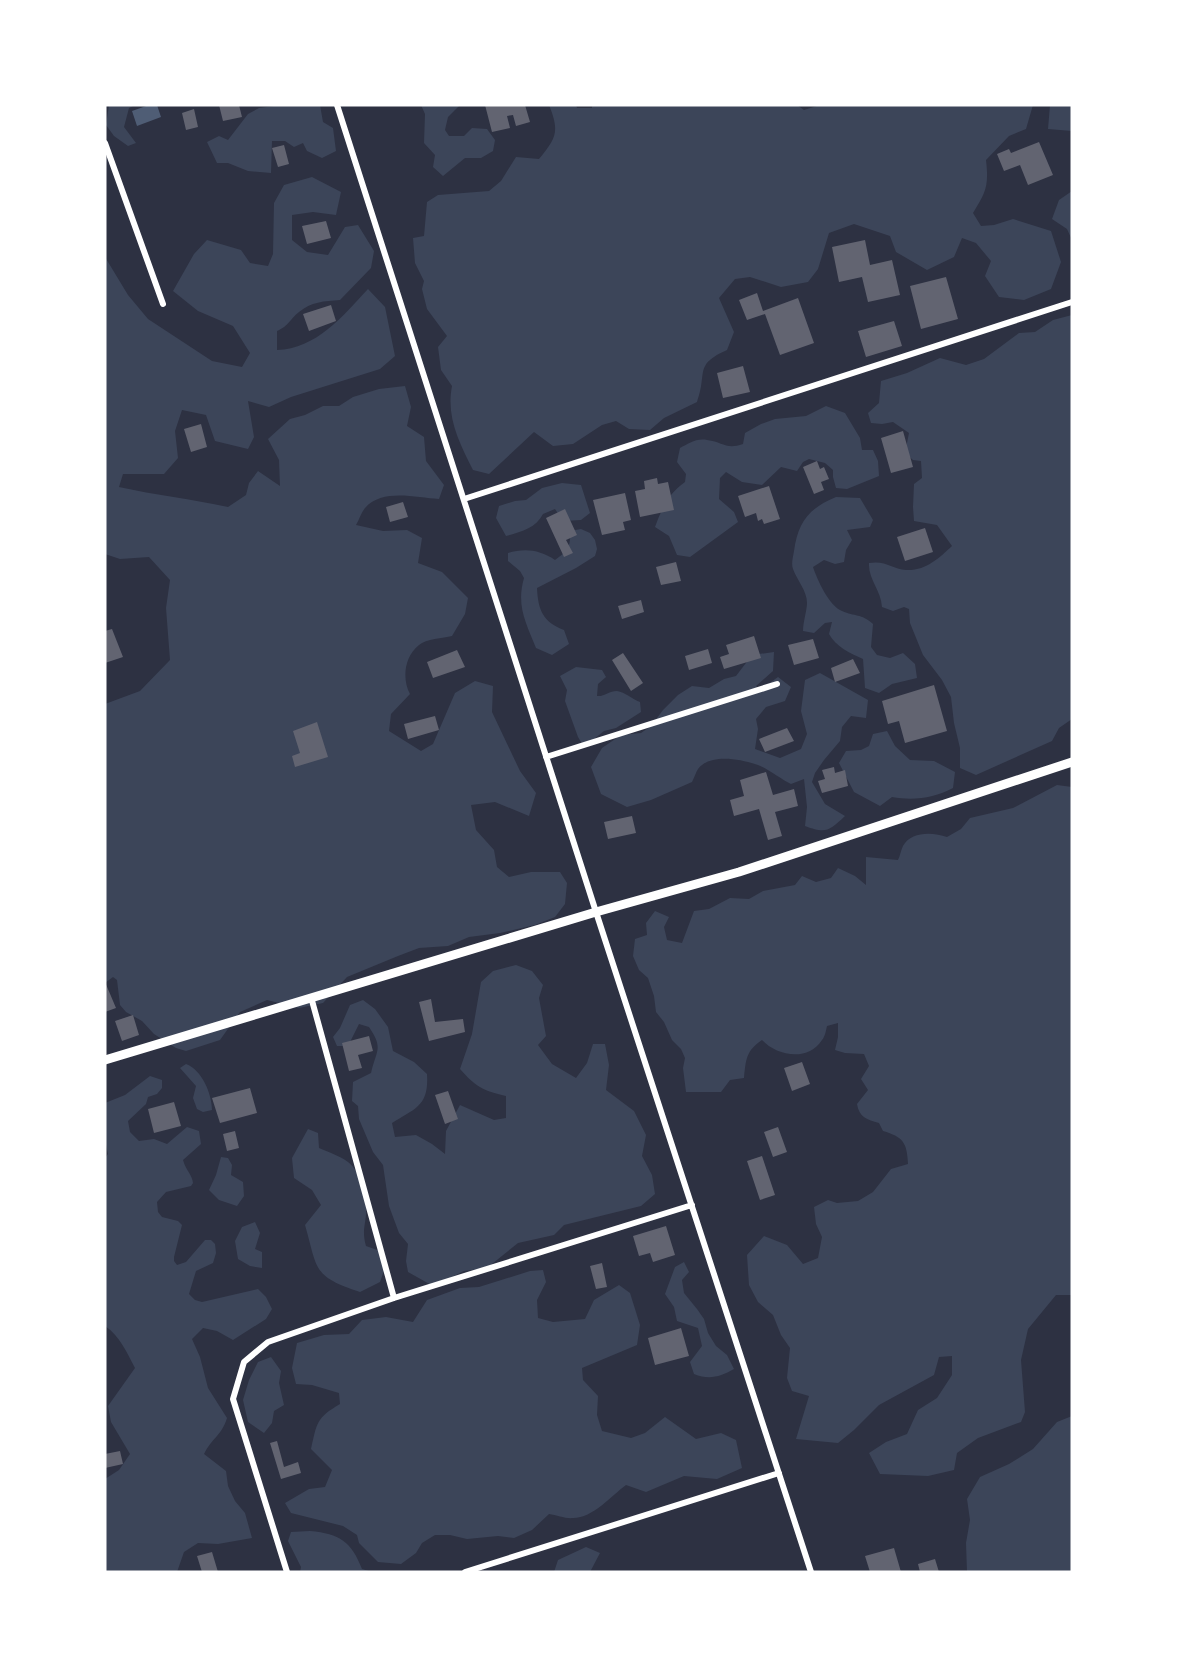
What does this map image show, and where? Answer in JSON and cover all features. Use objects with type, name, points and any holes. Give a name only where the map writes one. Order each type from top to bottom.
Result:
[{"type":"street","points":[[337,105],[811,1572]]},
{"type":"street","points":[[105,143],[163,304]]},
{"type":"street","points":[[464,499],[1072,302]]},
{"type":"street","points":[[546,757],[777,684]]},
{"type":"street","points":[[105,1060],[311,996],[739,872],[1072,762]]},
{"type":"street","points":[[311,996],[394,1298]]},
{"type":"street","points":[[287,1572],[233,1399],[244,1362],[268,1342],[394,1298],[692,1205]]},
{"type":"street","points":[[465,1572],[779,1473]]},
{"type":"shaded area","points":[[109,105],[135,105],[129,108],[124,127],[136,143],[128,146],[114,136],[106,125]]},
{"type":"shaded area","points":[[149,105],[157,105],[161,117],[137,126],[132,111]]},
{"type":"shaded area","points":[[281,105],[320,105],[323,122],[333,128],[336,151],[322,158],[307,151],[303,143],[294,147],[285,141],[272,141],[271,173],[248,171],[228,163],[217,163],[207,142],[219,136],[228,140],[248,114],[259,108]]},
{"type":"shaded area","points":[[421,105],[460,105],[448,117],[445,130],[449,136],[464,136],[472,128],[487,129],[495,140],[493,151],[481,158],[465,158],[443,176],[433,167],[435,155],[424,143],[425,114]]},
{"type":"shaded area","points":[[549,105],[576,105],[577,108],[592,108],[592,105],[797,105],[804,110],[820,105],[1033,105],[1026,129],[1009,136],[986,160],[986,188],[973,213],[981,226],[994,225],[1013,219],[1051,231],[1061,262],[1051,289],[1024,300],[999,297],[985,276],[991,261],[976,243],[962,238],[954,257],[927,270],[896,252],[890,236],[854,224],[829,233],[818,269],[808,282],[781,287],[750,277],[735,279],[719,298],[734,332],[727,350],[716,355],[705,365],[697,402],[664,418],[650,430],[629,429],[616,421],[602,425],[573,444],[553,446],[534,432],[489,474],[473,470],[452,419],[452,386],[441,370],[438,347],[447,336],[427,309],[422,289],[424,281],[415,263],[413,238],[424,236],[427,202],[438,195],[489,191],[501,181],[516,157],[539,159],[553,140],[555,128]]},
{"type":"shaded area","points":[[1050,105],[1072,105],[1072,131],[1048,129]]},
{"type":"shaded area","points":[[312,177],[341,192],[336,215],[313,212],[292,215],[292,240],[307,252],[328,255],[345,227],[358,225],[374,251],[371,268],[340,300],[308,306],[285,327],[277,331],[277,350],[304,344],[328,329],[368,289],[385,307],[395,356],[380,369],[291,397],[269,407],[248,401],[254,437],[248,449],[215,441],[206,415],[182,410],[175,431],[178,458],[164,474],[123,474],[119,487],[228,507],[246,495],[249,483],[258,471],[280,486],[279,460],[268,439],[290,419],[323,406],[339,406],[353,397],[379,389],[405,386],[411,407],[407,426],[424,437],[426,461],[444,485],[439,499],[390,496],[372,502],[365,508],[356,525],[383,531],[407,530],[422,538],[418,563],[442,572],[468,598],[465,614],[452,636],[422,643],[410,656],[405,675],[410,694],[391,714],[389,731],[421,751],[433,744],[455,693],[475,681],[493,686],[492,712],[520,771],[536,793],[529,816],[495,802],[471,805],[476,830],[494,850],[497,867],[509,877],[531,872],[560,872],[567,883],[565,904],[555,917],[535,925],[469,937],[448,946],[419,948],[398,956],[347,977],[323,1003],[299,1008],[267,1000],[240,1012],[220,1040],[186,1051],[176,1048],[154,1034],[142,1021],[126,1012],[120,1005],[117,980],[113,977],[105,983],[105,704],[140,691],[170,660],[166,608],[170,580],[149,557],[120,559],[105,554],[105,257],[128,295],[148,319],[212,361],[242,367],[250,353],[233,326],[198,311],[173,291],[194,254],[207,240],[241,250],[250,263],[268,266],[273,254],[274,203],[284,185]]},
{"type":"shaded area","points":[[1072,191],[1072,240],[1067,229],[1052,219],[1059,200]]},
{"type":"shaded area","points":[[1072,315],[1072,719],[1059,728],[1052,741],[976,775],[960,768],[960,748],[951,697],[942,680],[923,655],[910,623],[909,609],[904,607],[893,611],[882,607],[870,574],[869,563],[913,570],[932,563],[952,546],[937,525],[914,521],[914,484],[922,478],[921,461],[913,460],[905,453],[909,433],[893,422],[871,423],[868,413],[879,403],[881,381],[907,373],[940,358],[966,365],[984,359],[1019,333],[1035,332],[1053,320]]},
{"type":"shaded area","points":[[826,406],[845,413],[860,438],[862,450],[873,450],[878,461],[879,476],[847,489],[836,488],[833,470],[825,463],[809,459],[803,462],[797,471],[781,467],[762,485],[742,482],[726,472],[720,478],[719,499],[734,512],[738,522],[690,557],[677,555],[669,536],[655,527],[667,502],[685,482],[686,474],[677,462],[680,448],[699,440],[737,446],[743,444],[745,433],[761,424],[775,419],[806,416]]},
{"type":"shaded area","points":[[562,483],[581,485],[590,513],[581,520],[563,521],[555,509],[543,514],[528,529],[506,536],[496,518],[499,506],[526,500],[542,488]]},
{"type":"shaded area","points":[[836,497],[860,498],[873,520],[870,527],[847,530],[852,540],[846,550],[844,562],[835,564],[824,560],[813,567],[821,585],[837,608],[865,618],[873,624],[871,647],[877,655],[890,658],[903,653],[915,664],[917,678],[892,684],[879,693],[865,688],[863,659],[844,649],[832,639],[829,634],[832,622],[825,623],[814,633],[803,631],[807,603],[792,567],[798,532],[812,511]]},
{"type":"shaded area","points":[[581,529],[590,533],[595,540],[597,549],[595,556],[537,588],[540,609],[546,619],[564,630],[569,644],[552,655],[536,648],[522,606],[524,578],[520,571],[508,561],[508,553],[532,551],[555,560],[568,548],[570,531]]},
{"type":"shaded area","points":[[774,652],[773,671],[756,686],[760,690],[778,677],[791,687],[785,701],[766,707],[756,719],[758,729],[755,749],[780,758],[801,749],[807,734],[801,711],[805,680],[820,673],[868,700],[866,718],[851,716],[842,727],[840,741],[815,773],[812,782],[825,804],[845,816],[835,825],[827,830],[805,826],[807,807],[804,779],[791,784],[762,766],[735,759],[718,759],[703,764],[692,782],[651,800],[627,807],[601,794],[591,767],[602,748],[621,735],[641,733],[651,726],[678,695],[692,686],[709,688],[724,679],[736,676],[752,655]]},
{"type":"shaded area","points":[[576,667],[602,670],[606,677],[598,684],[597,696],[617,691],[623,693],[640,702],[641,712],[616,728],[604,731],[584,747],[565,701],[567,690],[560,676]]},
{"type":"shaded area","points":[[887,731],[895,746],[910,760],[934,761],[955,772],[953,788],[924,798],[892,797],[880,806],[854,792],[839,763],[846,751],[861,750],[869,746],[873,734]]},
{"type":"shaded area","points":[[1057,785],[1072,787],[1072,1295],[1056,1295],[1028,1329],[1021,1360],[1025,1412],[1021,1422],[978,1438],[957,1453],[954,1470],[928,1476],[880,1474],[869,1453],[886,1442],[907,1434],[918,1410],[937,1398],[952,1375],[952,1356],[939,1357],[934,1375],[879,1405],[838,1443],[796,1439],[809,1396],[792,1391],[787,1378],[790,1348],[781,1335],[773,1315],[758,1302],[749,1285],[747,1255],[764,1236],[787,1245],[803,1264],[818,1258],[822,1237],[816,1224],[814,1207],[828,1200],[837,1203],[858,1201],[873,1192],[891,1169],[908,1164],[903,1142],[883,1131],[879,1123],[864,1117],[858,1108],[857,1104],[868,1090],[861,1079],[869,1066],[864,1054],[835,1050],[838,1023],[827,1026],[824,1037],[816,1047],[801,1054],[784,1053],[762,1040],[748,1056],[744,1078],[730,1080],[721,1092],[686,1092],[683,1068],[685,1058],[656,1012],[648,978],[639,970],[633,956],[635,939],[647,935],[646,923],[655,911],[669,917],[664,927],[667,940],[682,943],[694,911],[709,909],[730,898],[749,899],[763,891],[795,885],[802,876],[816,882],[831,878],[838,868],[855,876],[866,885],[866,857],[898,860],[903,846],[917,835],[935,834],[947,837],[961,829],[970,818],[1013,808]]},
{"type":"shaded area","points":[[516,965],[532,971],[543,985],[539,998],[546,1036],[538,1045],[552,1064],[576,1078],[587,1063],[593,1044],[605,1044],[609,1065],[606,1090],[634,1111],[646,1135],[642,1156],[652,1175],[655,1194],[641,1206],[564,1225],[554,1235],[518,1243],[487,1268],[464,1271],[433,1286],[408,1272],[406,1261],[408,1244],[399,1233],[389,1206],[383,1165],[373,1152],[359,1119],[358,1106],[352,1101],[353,1082],[371,1073],[378,1050],[374,1034],[369,1027],[359,1024],[348,1046],[337,1046],[333,1037],[340,1028],[350,1005],[363,1000],[375,1009],[388,1027],[393,1051],[414,1062],[427,1074],[426,1093],[423,1100],[414,1109],[392,1123],[395,1137],[416,1135],[445,1154],[446,1131],[460,1105],[494,1120],[506,1118],[506,1096],[480,1087],[460,1069],[472,1034],[481,982],[493,971]]},
{"type":"shaded area","points":[[186,1064],[197,1071],[205,1083],[212,1110],[203,1112],[197,1109],[193,1098],[196,1086],[180,1068]]},
{"type":"shaded area","points":[[150,1076],[162,1080],[162,1088],[157,1094],[148,1097],[146,1104],[128,1121],[130,1132],[139,1141],[154,1139],[167,1144],[187,1127],[199,1131],[201,1144],[183,1160],[193,1183],[191,1186],[166,1192],[157,1202],[158,1212],[162,1217],[178,1221],[182,1225],[174,1257],[177,1265],[186,1262],[205,1240],[211,1240],[215,1244],[216,1253],[213,1263],[196,1271],[189,1294],[195,1300],[202,1302],[258,1289],[266,1297],[272,1309],[266,1319],[233,1340],[217,1331],[203,1328],[192,1339],[200,1357],[208,1388],[227,1418],[204,1454],[226,1471],[228,1486],[235,1501],[245,1513],[252,1538],[218,1544],[198,1543],[184,1552],[177,1572],[105,1572],[105,1479],[119,1470],[130,1454],[111,1422],[108,1406],[135,1368],[119,1340],[105,1326],[105,1158],[108,1154],[105,1140],[105,1103],[125,1095]]},
{"type":"shaded area","points":[[308,1129],[318,1133],[319,1148],[341,1158],[353,1167],[363,1186],[366,1207],[364,1233],[366,1246],[380,1251],[386,1265],[380,1282],[360,1292],[325,1276],[315,1262],[305,1225],[321,1205],[312,1190],[294,1178],[292,1158]]},
{"type":"shaded area","points":[[221,1157],[228,1158],[232,1165],[231,1175],[243,1182],[244,1196],[237,1206],[219,1200],[209,1190]]},
{"type":"shaded area","points":[[255,1222],[260,1233],[255,1249],[262,1252],[262,1268],[250,1266],[238,1259],[235,1241],[242,1227]]},
{"type":"shaded area","points":[[684,1262],[689,1272],[682,1280],[684,1293],[704,1319],[708,1333],[716,1346],[727,1355],[734,1369],[719,1376],[705,1377],[694,1374],[690,1362],[702,1346],[698,1328],[677,1321],[674,1307],[665,1294],[675,1267]]},
{"type":"shaded area","points":[[543,1270],[546,1282],[537,1300],[538,1318],[553,1322],[585,1319],[594,1300],[619,1285],[630,1293],[640,1325],[637,1345],[582,1368],[583,1380],[598,1396],[597,1415],[602,1431],[631,1438],[645,1433],[665,1417],[696,1439],[721,1433],[736,1440],[742,1468],[717,1479],[684,1476],[646,1492],[626,1485],[588,1514],[570,1518],[549,1514],[532,1530],[514,1538],[498,1536],[467,1539],[450,1535],[435,1535],[422,1543],[416,1553],[401,1564],[378,1562],[359,1543],[357,1535],[343,1526],[291,1513],[285,1503],[309,1489],[325,1487],[332,1470],[311,1449],[319,1422],[326,1413],[340,1404],[339,1393],[312,1385],[296,1384],[292,1368],[297,1343],[324,1335],[349,1334],[362,1320],[386,1317],[413,1322],[427,1300],[460,1288],[479,1287],[530,1271]]},
{"type":"shaded area","points":[[271,1357],[281,1371],[279,1383],[284,1405],[274,1411],[272,1423],[264,1433],[248,1422],[243,1400],[258,1362]]},
{"type":"shaded area","points":[[1072,1416],[1072,1572],[967,1572],[966,1543],[970,1520],[967,1499],[980,1477],[1009,1464],[1033,1449],[1057,1422]]},
{"type":"shaded area","points":[[310,1531],[337,1537],[349,1545],[362,1569],[372,1572],[300,1572],[301,1567],[288,1541],[291,1532]]},
{"type":"shaded area","points":[[586,1547],[600,1553],[590,1572],[554,1572],[558,1560]]},
{"type":"building","points":[[219,105],[239,105],[242,117],[223,121]]},
{"type":"building","points":[[485,105],[525,105],[530,122],[516,126],[513,115],[507,116],[510,128],[492,132]]},
{"type":"building","points":[[194,109],[198,127],[186,130],[182,113]]},
{"type":"building","points":[[1039,142],[1053,175],[1028,185],[1020,165],[1004,171],[997,154],[1009,149],[1011,153]]},
{"type":"building","points":[[284,145],[289,164],[278,167],[272,148]]},
{"type":"building","points":[[326,221],[331,238],[307,244],[302,226]]},
{"type":"building","points":[[865,240],[870,265],[892,260],[900,295],[868,302],[862,277],[839,282],[832,247]]},
{"type":"building","points":[[946,277],[958,319],[921,329],[910,286]]},
{"type":"building","points":[[757,293],[763,311],[798,298],[814,343],[780,355],[765,314],[747,320],[739,300]]},
{"type":"building","points":[[331,305],[336,321],[309,331],[303,314]]},
{"type":"building","points":[[894,321],[902,346],[866,357],[858,331]]},
{"type":"building","points":[[743,366],[750,392],[723,398],[717,373]]},
{"type":"building","points":[[201,424],[207,447],[191,452],[184,429]]},
{"type":"building","points":[[903,431],[913,467],[891,473],[881,438]]},
{"type":"building","points":[[817,461],[820,469],[824,467],[829,479],[821,482],[824,490],[814,494],[803,467]]},
{"type":"building","points":[[657,478],[658,484],[668,482],[674,510],[640,517],[635,491],[645,489],[644,481]]},
{"type":"building","points":[[769,486],[780,519],[764,524],[762,519],[758,521],[756,513],[745,517],[738,496]]},
{"type":"building","points":[[625,493],[631,520],[623,522],[625,530],[602,535],[593,500]]},
{"type":"building","points":[[403,502],[408,517],[390,522],[386,507]]},
{"type":"building","points":[[565,509],[577,535],[566,540],[573,553],[564,557],[546,518]]},
{"type":"building","points":[[925,528],[933,552],[905,561],[897,537]]},
{"type":"building","points":[[676,562],[681,581],[661,585],[656,567]]},
{"type":"building","points":[[641,600],[644,612],[622,619],[618,606]]},
{"type":"building","points":[[112,629],[123,657],[105,663],[105,631]]},
{"type":"building","points":[[754,636],[761,658],[724,669],[720,657],[729,654],[726,645]]},
{"type":"building","points":[[813,639],[819,658],[794,665],[788,645]]},
{"type":"building","points":[[708,649],[712,663],[689,670],[685,656]]},
{"type":"building","points":[[457,650],[465,667],[433,678],[427,662]]},
{"type":"building","points":[[623,653],[643,683],[631,691],[612,660]]},
{"type":"building","points":[[853,659],[860,673],[835,682],[831,668]]},
{"type":"building","points":[[934,685],[947,731],[905,743],[899,721],[888,724],[882,701]]},
{"type":"building","points":[[435,716],[439,730],[408,739],[404,724]]},
{"type":"building","points":[[317,722],[328,757],[295,767],[292,756],[300,753],[293,731]]},
{"type":"building","points":[[787,728],[794,741],[765,752],[759,739]]},
{"type":"building","points":[[834,767],[835,773],[845,770],[848,786],[822,793],[818,781],[825,779],[822,770]]},
{"type":"building","points":[[766,772],[773,795],[794,789],[798,806],[775,812],[782,836],[768,840],[759,809],[734,816],[730,800],[744,796],[740,780]]},
{"type":"building","points":[[632,816],[636,833],[608,839],[604,822]]},
{"type":"building","points":[[105,982],[116,1008],[105,1012]]},
{"type":"building","points":[[431,999],[435,1022],[463,1019],[465,1032],[429,1041],[419,1002]]},
{"type":"building","points":[[133,1015],[139,1035],[122,1041],[115,1021]]},
{"type":"building","points":[[369,1036],[373,1051],[358,1055],[362,1068],[349,1071],[342,1043]]},
{"type":"building","points":[[802,1062],[810,1084],[792,1091],[784,1068]]},
{"type":"building","points":[[250,1088],[257,1113],[220,1123],[212,1098]]},
{"type":"building","points":[[448,1091],[458,1119],[445,1124],[435,1095]]},
{"type":"building","points":[[174,1102],[181,1126],[154,1133],[148,1109]]},
{"type":"building","points":[[778,1127],[787,1152],[773,1157],[764,1132]]},
{"type":"building","points":[[235,1131],[239,1148],[227,1151],[223,1134]]},
{"type":"building","points":[[762,1156],[775,1195],[760,1200],[747,1161]]},
{"type":"building","points":[[666,1226],[675,1255],[653,1262],[650,1253],[639,1256],[633,1236]]},
{"type":"building","points":[[602,1263],[607,1287],[596,1289],[590,1266]]},
{"type":"building","points":[[681,1328],[689,1356],[655,1365],[648,1338]]},
{"type":"building","points":[[277,1441],[284,1467],[298,1462],[301,1473],[281,1479],[270,1443]]},
{"type":"building","points":[[120,1451],[123,1464],[105,1468],[105,1454]]},
{"type":"building","points":[[894,1548],[901,1572],[870,1572],[865,1556]]},
{"type":"building","points":[[212,1552],[218,1572],[202,1572],[197,1556]]},
{"type":"building","points":[[935,1559],[939,1572],[920,1572],[918,1564]]}]
